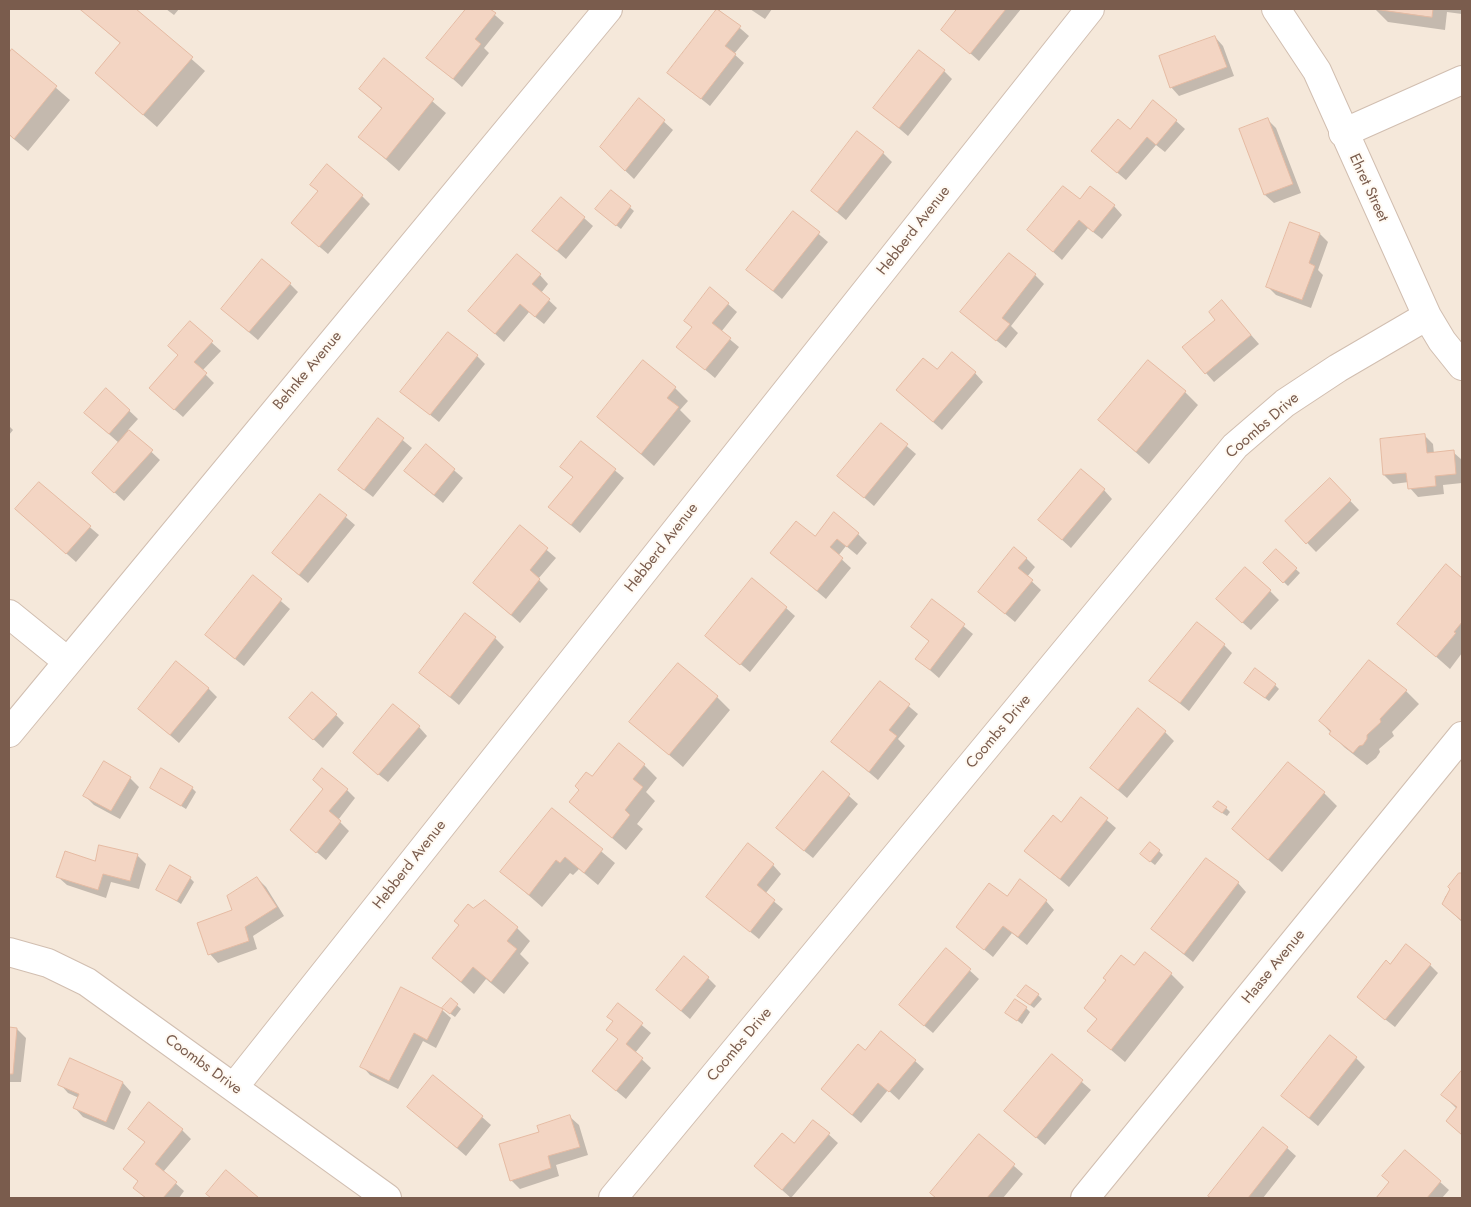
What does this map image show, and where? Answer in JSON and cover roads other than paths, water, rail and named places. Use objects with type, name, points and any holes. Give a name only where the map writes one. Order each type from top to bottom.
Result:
[{"type":"street","name":"Behnke Avenue","points":[[9,733],[608,9]]},
{"type":"street","name":"Hebberd Avenue","points":[[234,1087],[1090,9]]},
{"type":"street","name":"Ehret Street","points":[[1276,9],[1317,71],[1343,133],[1427,316],[1442,341],[1462,366]]},
{"type":"street","points":[[1343,133],[1462,80]]},
{"type":"street","name":"Coombs Drive","points":[[613,1198],[1235,446],[1293,398],[1338,368],[1427,316]]},
{"type":"street","points":[[9,614],[67,661]]},
{"type":"street","name":"Haase Avenue","points":[[1085,1198],[1462,736]]},
{"type":"street","name":"Coombs Drive","points":[[9,952],[48,963],[87,982],[388,1198]]}]
